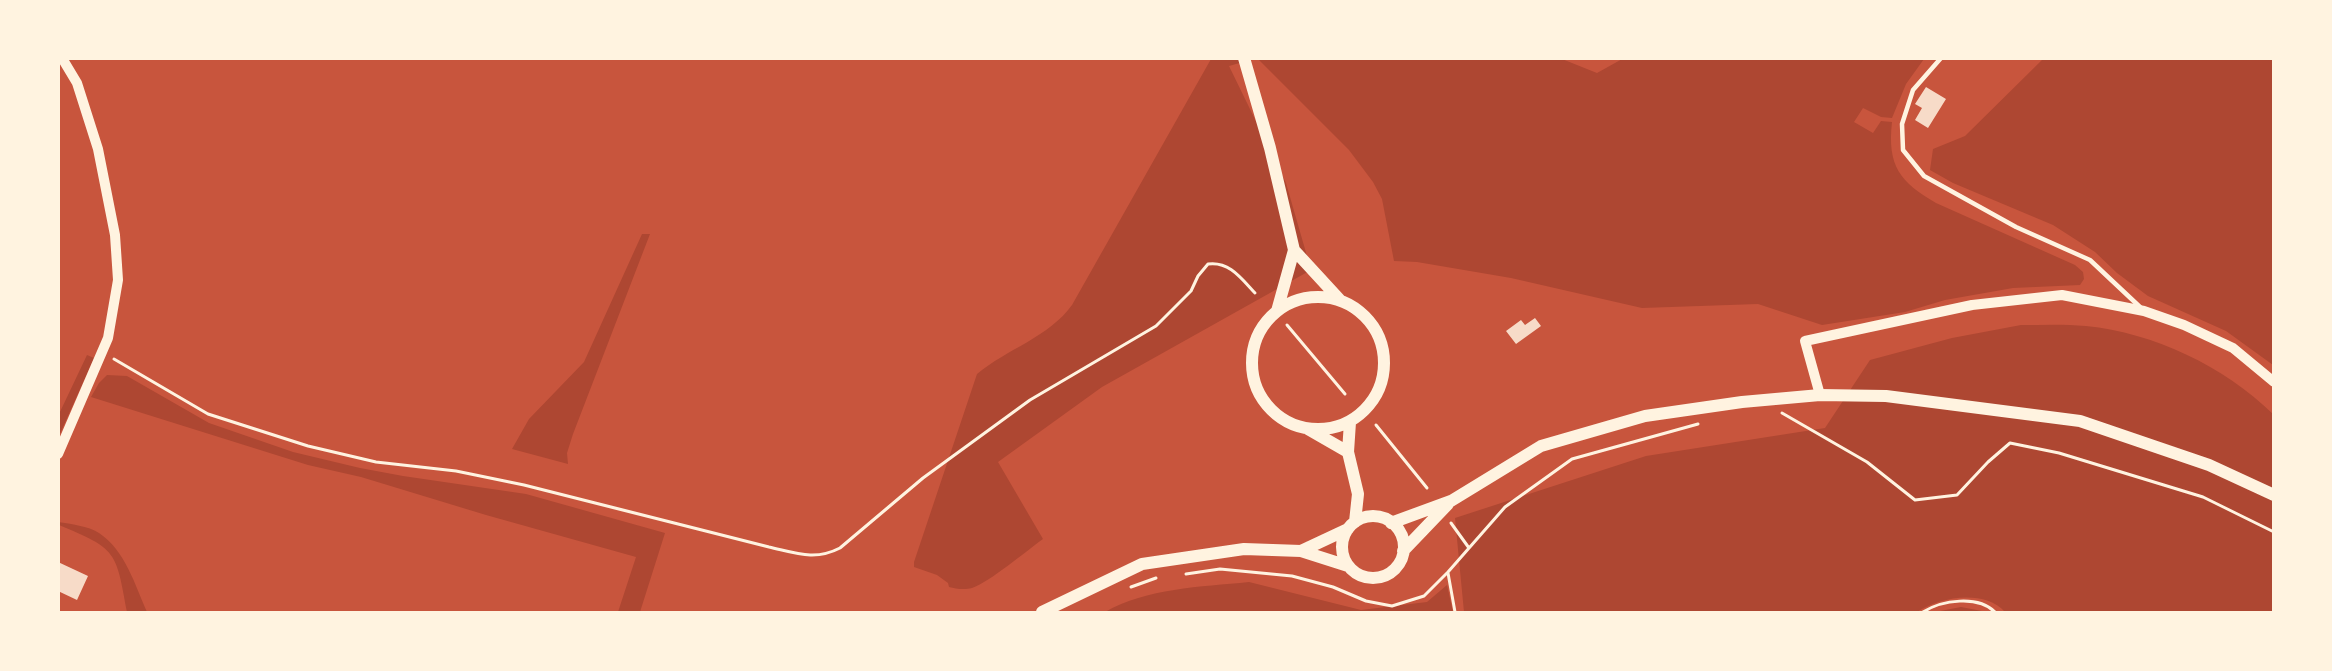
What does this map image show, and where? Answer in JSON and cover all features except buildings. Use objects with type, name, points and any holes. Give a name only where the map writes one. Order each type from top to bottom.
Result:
[{"type":"main road","points":[[1244,58],[1258,104],[1294,250],[1340,300],[1359,311],[1374,327],[1383,347],[1384,369],[1379,390],[1367,408],[1350,422],[1330,429],[1308,429]]},
{"type":"main road","points":[[1277,310],[1294,250]]},
{"type":"main road","points":[[1340,300],[1307,298],[1297,300],[1277,310],[1262,327],[1253,347],[1252,369],[1257,390],[1270,409],[1287,422],[1308,429],[1348,452]]},
{"type":"main road","points":[[1391,523],[1451,501],[1541,446],[1645,416],[1742,402],[1820,395],[1886,396],[2080,421],[2209,465],[2274,495]]},
{"type":"main road","points":[[1350,422],[1348,452],[1358,494],[1373,516],[1391,523],[1399,531],[1403,541],[1400,561],[1394,570],[1385,576],[1364,577],[1355,573],[1348,566],[1342,547],[1351,526],[1358,494]]},
{"type":"main road","points":[[1403,551],[1451,501]]},
{"type":"main road","points":[[1300,551],[1373,516]]},
{"type":"main road","points":[[1044,611],[1142,564],[1244,549],[1300,551],[1348,566]]},
{"type":"street","points":[[58,454],[108,338],[118,280],[115,236],[98,150],[77,83],[62,58]]},
{"type":"street","points":[[1820,395],[1805,341],[1972,305],[2062,296],[2144,311],[2184,325],[2233,348],[2274,382]]},
{"type":"lane","points":[[1941,58],[1913,90],[1902,124],[1903,150],[1924,176],[2016,227],[2090,260],[2144,311]]},
{"type":"path","points":[[102,352],[208,414],[308,446],[376,462],[456,471],[524,485],[807,556],[826,555],[840,548],[923,478],[1030,400],[1156,326],[1191,291],[1198,276],[1208,264],[1219,262],[1234,271],[1255,293]]},
{"type":"path","points":[[1287,325],[1345,394]]},
{"type":"path","points":[[1772,414],[1783,413],[1867,462],[1915,500],[1957,495],[1988,462],[2010,443],[2059,453],[2203,497],[2274,532]]},
{"type":"path","points":[[1176,575],[1220,569],[1292,576],[1334,587],[1365,601],[1392,606],[1424,596],[1505,507],[1572,459],[1708,422]]},
{"type":"path","points":[[1376,425],[1427,488]]},
{"type":"path","points":[[1451,523],[1470,548]]},
{"type":"path","points":[[1448,572],[1455,612]]},
{"type":"path","points":[[1123,590],[1165,576]]},
{"type":"path","points":[[1923,612],[1952,602],[1971,602],[1995,612]]},
{"type":"shaded area","points":[[1624,58],[1924,59],[1906,84],[1892,118],[1881,117],[1863,108],[1854,122],[1873,133],[1881,121],[1892,122],[1894,161],[1905,180],[1913,188],[1936,203],[2075,265],[2083,272],[2084,279],[2080,285],[2013,288],[1945,300],[1905,312],[1822,325],[1758,304],[1642,308],[1511,278],[1417,262],[1394,261],[1382,199],[1373,182],[1349,150],[1258,59],[1562,59],[1597,73]]},
{"type":"shaded area","points":[[1211,59],[1250,60],[1229,66],[1286,183],[1311,270],[1102,387],[998,462],[1043,539],[980,584],[966,589],[949,587],[948,583],[937,575],[914,567],[914,562],[977,374],[1052,326],[1072,305]]},
{"type":"shaded area","points":[[2043,59],[2273,59],[2273,365],[2226,331],[2148,296],[2117,273],[2095,252],[2053,225],[1953,183],[1930,170],[1933,149],[1965,136]]},
{"type":"shaded area","points":[[642,234],[650,234],[573,434],[567,453],[568,464],[512,449],[529,419],[584,362]]},
{"type":"shaded area","points":[[2021,325],[2086,326],[2112,330],[2162,344],[2233,381],[2273,414],[2273,612],[2005,612],[1986,600],[1962,598],[1937,602],[1917,612],[1464,612],[1455,518],[1646,456],[1825,428],[1870,360],[1952,338]]},
{"type":"shaded area","points":[[87,355],[94,358],[59,436],[59,414]]},
{"type":"shaded area","points":[[107,375],[127,376],[209,423],[293,452],[403,476],[526,494],[665,533],[640,612],[618,612],[636,557],[361,477],[308,465],[91,397]]},
{"type":"shaded area","points":[[58,522],[90,529],[108,540],[128,569],[147,612],[127,612],[120,576],[111,555],[93,540],[59,525]]},
{"type":"shaded area","points":[[1249,582],[1361,610],[1427,602],[1447,585],[1453,612],[1105,612],[1121,604],[1156,593]]},
{"type":"shaded area","points":[[1961,607],[1987,612],[1935,612]]}]
